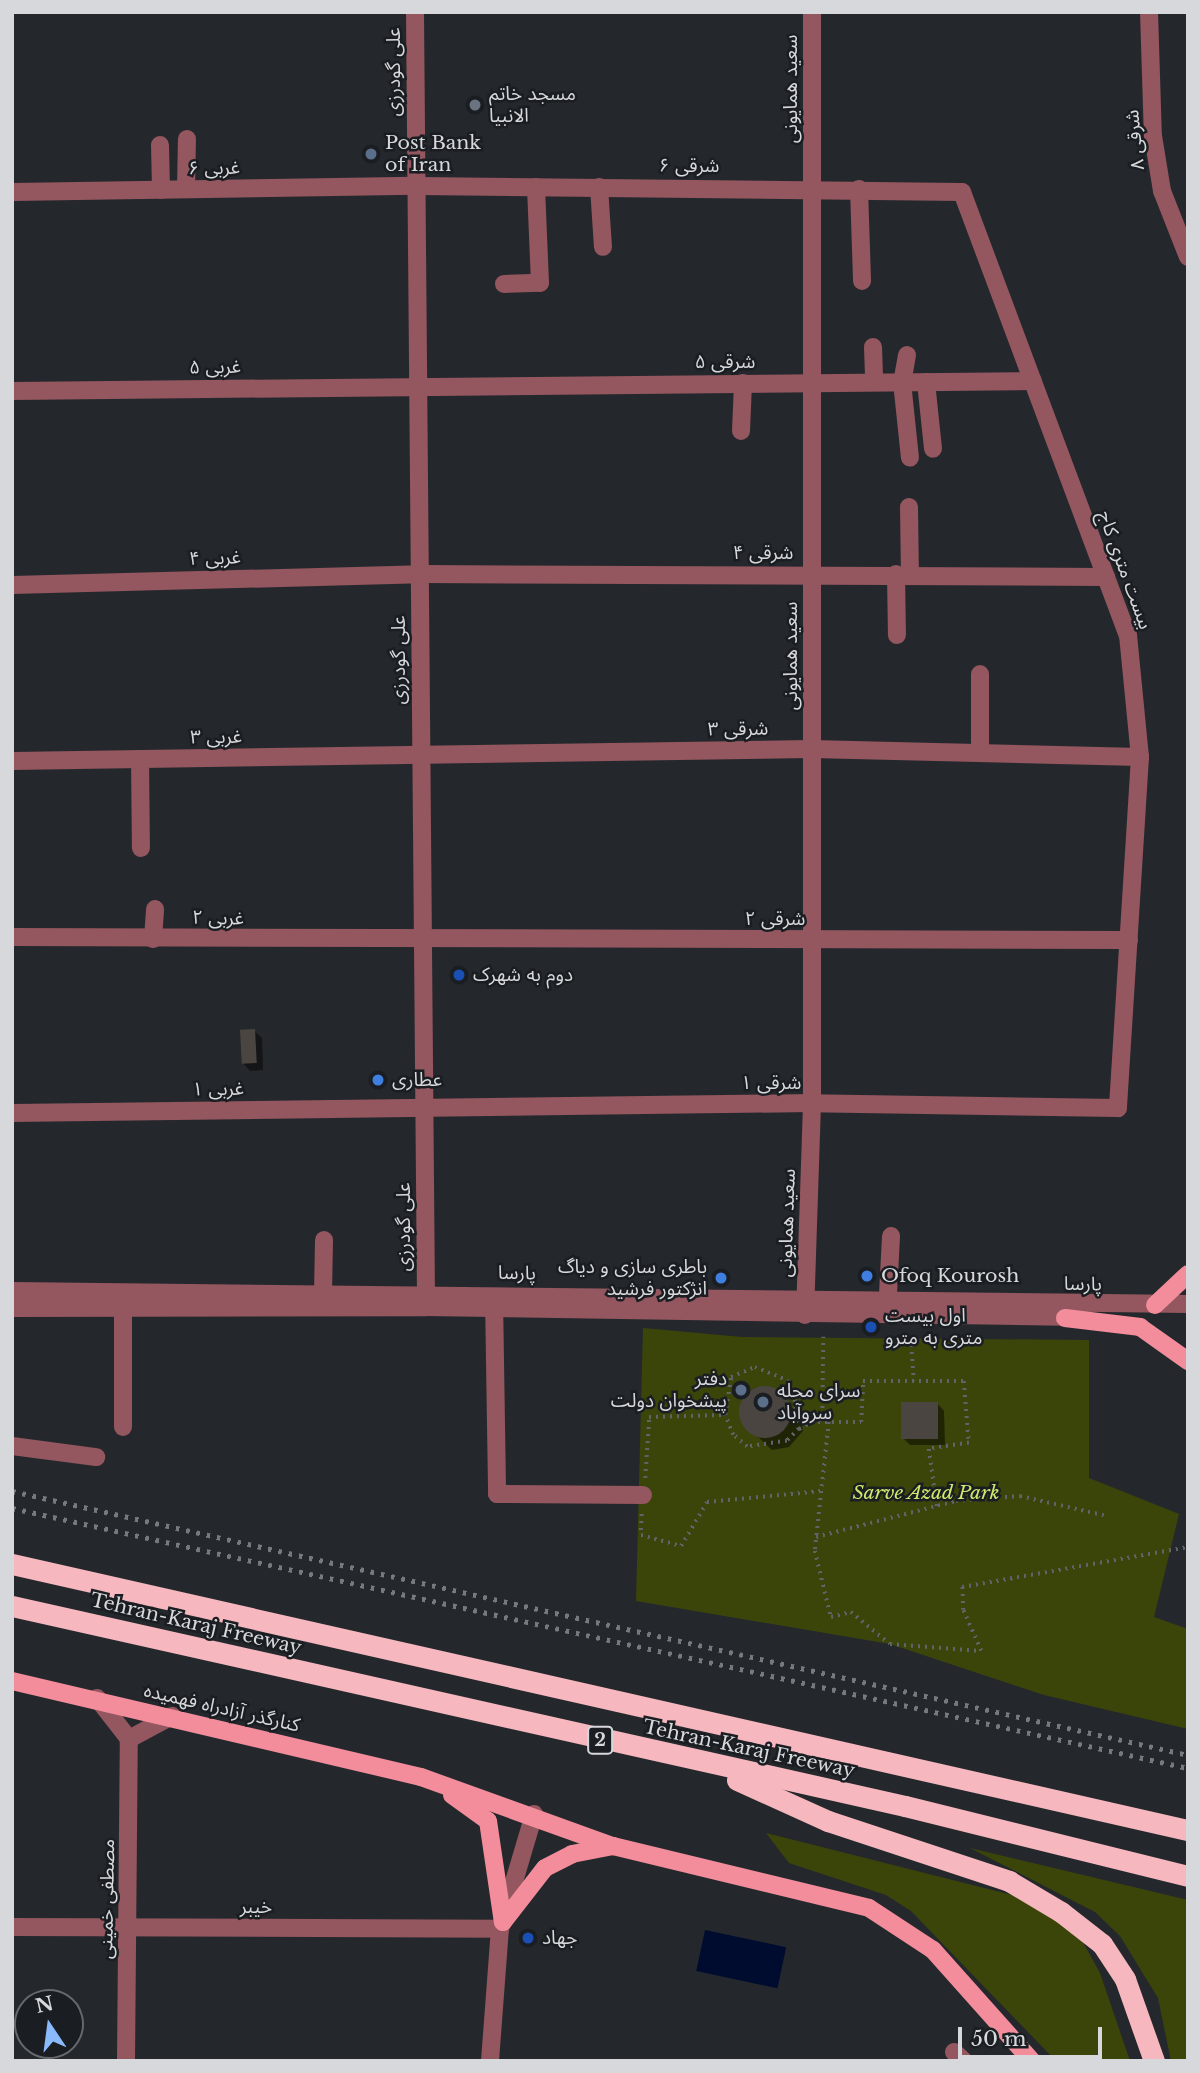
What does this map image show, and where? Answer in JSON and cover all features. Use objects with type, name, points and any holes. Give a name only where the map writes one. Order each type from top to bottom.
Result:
[{"type":"highway","name":"Tehran-Karaj Freeway","points":[[12,1564],[1188,1830]]},
{"type":"highway","name":"Tehran-Karaj Freeway","points":[[12,1606],[1188,1876]]},
{"type":"highway","points":[[700,1763],[828,1821],[1009,1881],[1061,1912],[1102,1944],[1125,1979],[1154,2061]]},
{"type":"main road","points":[[1155,1306],[1188,1274]]},
{"type":"main road","points":[[1065,1318],[1140,1327],[1188,1361]]},
{"type":"main road","name":"کنارگذر آزادراه فهمیده","points":[[12,1681],[172,1716],[421,1777],[534,1814],[613,1846],[869,1908],[905,1926],[1032,2061]]},
{"type":"main road","points":[[421,1777],[488,1821],[501,1925]]},
{"type":"main road","points":[[501,1925],[545,1868],[572,1854],[613,1846]]},
{"type":"street","name":"علی گودرزی","points":[[415,12],[426,1300]]},
{"type":"street","name":"سعید همایونی","points":[[805,1308],[812,1104],[812,12]]},
{"type":"street","name":"۸ شرقی","points":[[1149,12],[1153,136],[1162,191],[1188,257]]},
{"type":"street","points":[[186,189],[187,139]]},
{"type":"street","points":[[160,145],[162,190]]},
{"type":"street","name":"۶ شرقی","points":[[416,186],[812,188],[962,192]]},
{"type":"street","name":"۶ غربی","points":[[12,192],[416,186]]},
{"type":"street","points":[[505,284],[540,283],[536,187]]},
{"type":"street","points":[[599,187],[603,247]]},
{"type":"street","points":[[859,189],[862,281]]},
{"type":"street","name":"بیست متری کاج","points":[[962,192],[1128,635],[1140,757],[1118,1108]]},
{"type":"street","points":[[873,347],[874,382]]},
{"type":"street","points":[[906,355],[902,382],[910,458]]},
{"type":"street","name":"۵ شرقی","points":[[418,385],[1033,381]]},
{"type":"street","points":[[926,382],[933,449]]},
{"type":"street","points":[[741,431],[743,383]]},
{"type":"street","name":"۵ غربی","points":[[12,391],[418,385]]},
{"type":"street","points":[[897,635],[909,507]]},
{"type":"street","name":"۴ شرقی","points":[[420,573],[812,573],[1106,577]]},
{"type":"street","name":"۴ غربی","points":[[12,585],[420,573]]},
{"type":"street","points":[[979,674],[980,753]]},
{"type":"street","name":"۳ شرقی","points":[[421,755],[812,749],[1140,757]]},
{"type":"street","name":"۳ غربی","points":[[12,761],[421,755]]},
{"type":"street","points":[[140,759],[141,848]]},
{"type":"street","points":[[153,939],[155,909]]},
{"type":"street","name":"۲ غربی","points":[[12,937],[422,941]]},
{"type":"street","name":"۲ شرقی","points":[[422,941],[1129,940]]},
{"type":"street","name":"۱ شرقی","points":[[424,1107],[812,1104],[1118,1108]]},
{"type":"street","name":"۱ غربی","points":[[12,1113],[424,1107]]},
{"type":"street","points":[[887,1310],[891,1236]]},
{"type":"street","points":[[323,1293],[324,1240]]},
{"type":"street","name":"پارسا","points":[[12,1292],[123,1300],[494,1301],[887,1310],[1065,1318],[1188,1316]]},
{"type":"street","name":"پارسا","points":[[12,1308],[123,1300],[323,1293],[426,1300]]},
{"type":"street","points":[[123,1300],[123,1427]]},
{"type":"street","points":[[494,1301],[497,1494],[643,1495]]},
{"type":"street","name":"پارسا","points":[[887,1310],[1188,1304]]},
{"type":"street","points":[[12,1446],[96,1457]]},
{"type":"street","points":[[97,1699],[129,1739],[172,1716]]},
{"type":"street","name":"مصطفی خمینی","points":[[126,2061],[129,1739]]},
{"type":"street","points":[[490,2061],[501,1925],[534,1814]]},
{"type":"street","name":"خیبر","points":[[12,1927],[501,1925]]},
{"type":"path","points":[[822,1422],[823,1338]]},
{"type":"path","points":[[911,1338],[914,1381]]},
{"type":"path","points":[[799,1429],[787,1380],[755,1367],[731,1377],[724,1415],[747,1447],[787,1441],[799,1429],[822,1422],[861,1422],[863,1381],[964,1381],[969,1443],[929,1450],[937,1506]]},
{"type":"path","points":[[724,1415],[649,1417],[641,1535],[681,1546],[707,1502],[821,1491]]},
{"type":"path","points":[[829,1422],[816,1537],[831,1617],[851,1612],[890,1644],[981,1651],[963,1610],[962,1587],[1188,1547]]},
{"type":"path","points":[[816,1537],[937,1506],[1020,1496],[1107,1516]]},
{"type":"green space","name":"Sarve Azad Park","points":[[643,1328],[742,1337],[1089,1340],[1089,1478],[1179,1514],[1154,1617],[1188,1629],[1188,1729],[1044,1695],[890,1644],[636,1601]]},
{"type":"green space","points":[[766,1833],[1020,1897],[1080,1937],[1100,1973],[1130,2061],[1056,2061],[911,1911],[886,1895],[789,1863]]},
{"type":"green space","points":[[970,1848],[1188,1900],[1188,2061],[1171,2061],[1158,1998],[1120,1936],[1095,1912]]},
{"type":"water","points":[[705,1930],[786,1947],[777,1988],[696,1971]]},
{"type":"building","points":[[255,1029],[257,1063],[242,1064],[240,1030]]},
{"type":"building","points":[[765,1386],[775,1388],[783,1394],[789,1402],[789,1422],[783,1430],[775,1436],[765,1438],[755,1436],[747,1430],[741,1422],[739,1412],[741,1402],[747,1394],[755,1388]]},
{"type":"building","points":[[901,1402],[938,1402],[938,1439],[901,1439]]},
{"type":"railway","points":[[12,1491],[1188,1755]]},
{"type":"railway","points":[[12,1508],[1188,1768]]},
{"type":"place","name":"مسجد خاتم الانبیا","points":[[475,105]]},
{"type":"place","name":"Post Bank of Iran","points":[[371,154]]},
{"type":"place","name":"دوم به شهرک","points":[[459,975]]},
{"type":"place","name":"عطاری","points":[[378,1080]]},
{"type":"place","name":"Ofoq Kourosh","points":[[867,1276]]},
{"type":"place","name":"باطری سازی و دیاگ انژکتور فرشید","points":[[721,1278]]},
{"type":"place","name":"اول بیست متری به مترو","points":[[871,1327]]},
{"type":"place","name":"دفتر پیشخوان دولت","points":[[741,1390]]},
{"type":"place","name":"سرای محله سروآباد","points":[[763,1402]]},
{"type":"place","name":"جهاد","points":[[528,1938]]}]
